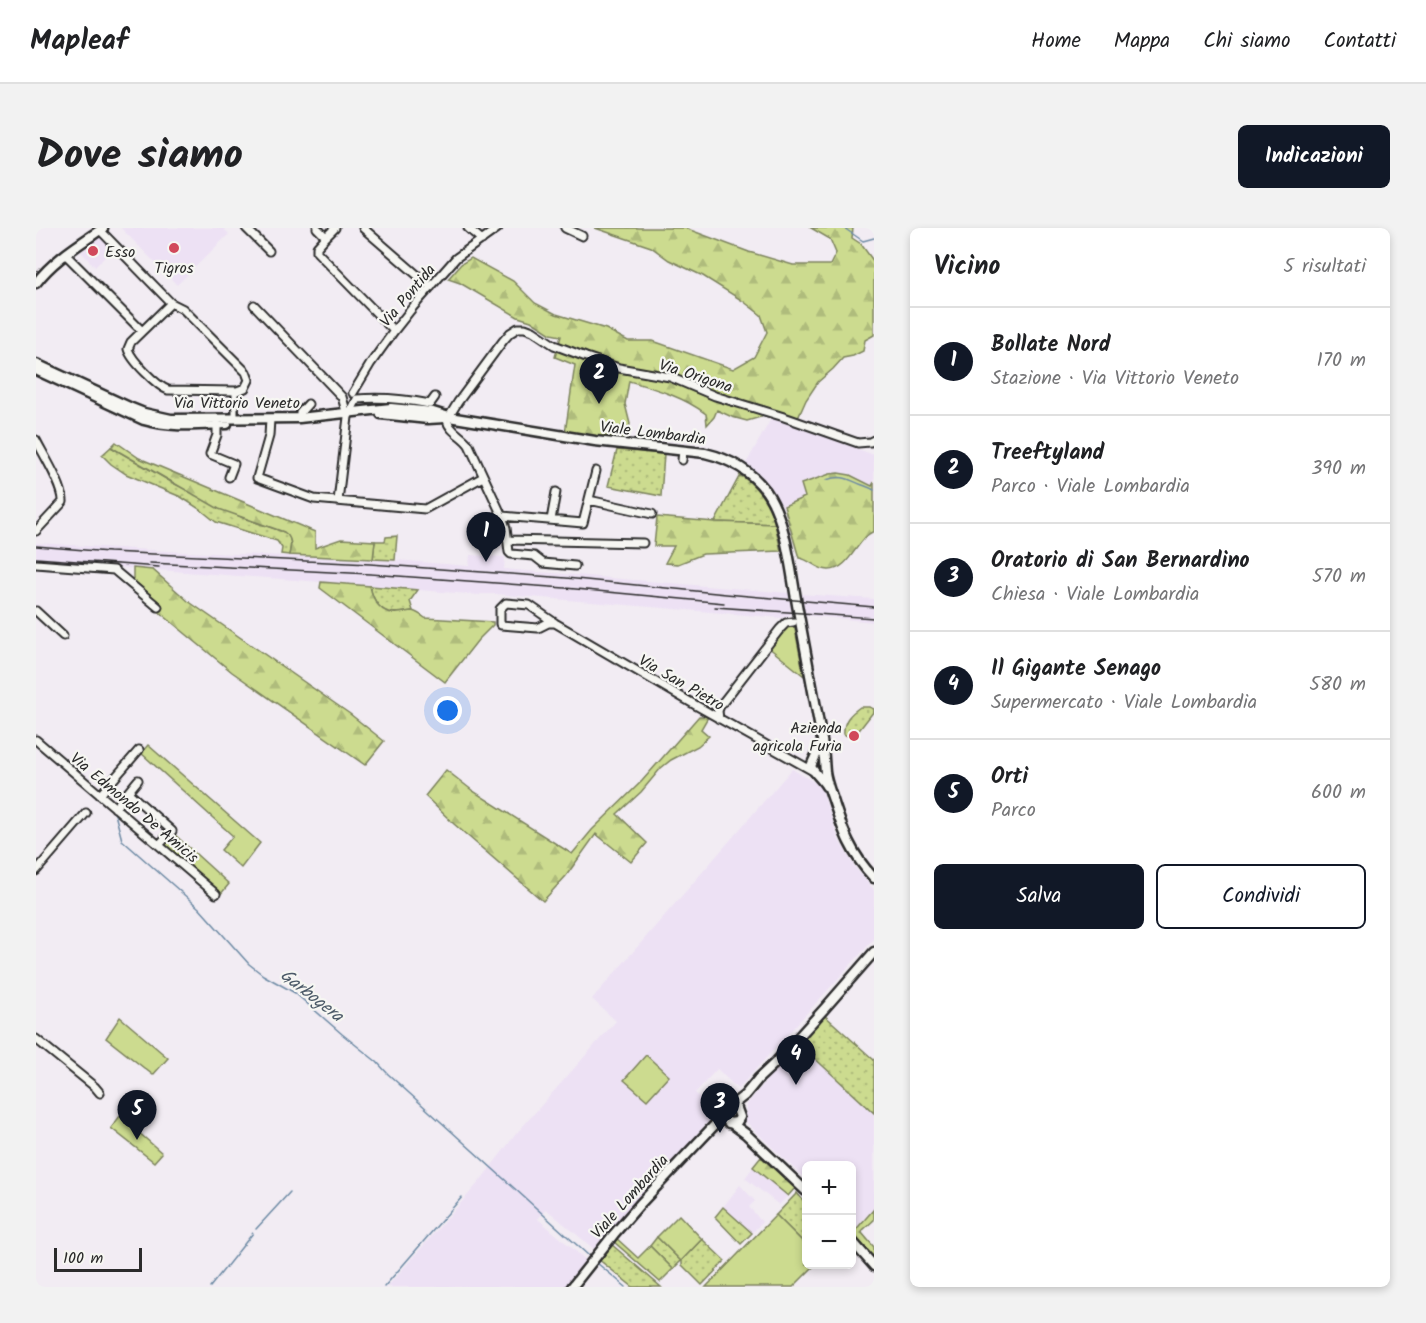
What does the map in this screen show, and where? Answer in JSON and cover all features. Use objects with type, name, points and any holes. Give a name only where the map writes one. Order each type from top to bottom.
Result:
[{"type":"street","points":[[246,228],[269,251]]},
{"type":"street","points":[[318,228],[326,237]]},
{"type":"street","points":[[335,228],[316,247],[317,252],[394,331]]},
{"type":"street","points":[[363,228],[431,287]]},
{"type":"street","points":[[468,228],[482,240]]},
{"type":"street","name":"Via Pontida","points":[[353,393],[394,331],[456,258],[498,228]]},
{"type":"street","points":[[565,228],[582,236]]},
{"type":"street","points":[[36,283],[46,271],[102,229],[171,303],[183,309],[246,372],[248,384],[241,390],[235,391],[172,391],[161,387],[128,352],[129,345],[171,303]]},
{"type":"street","points":[[66,255],[142,331]]},
{"type":"street","points":[[254,305],[342,397],[348,414]]},
{"type":"street","name":"Via Origona","points":[[448,417],[510,333],[518,328],[525,328],[554,345],[619,368],[670,378],[715,396],[858,443],[874,440]]},
{"type":"street","name":"Via Vittorio Veneto","points":[[36,363],[144,413],[171,418],[217,422],[270,421],[348,414]]},
{"type":"street","name":"Via Vittorio Veneto","points":[[36,370],[144,420],[175,426],[236,419],[303,422],[387,408],[433,412],[448,417]]},
{"type":"street","points":[[235,391],[236,419]]},
{"type":"street","points":[[338,501],[348,414],[357,399],[390,398],[412,400],[430,405],[435,397]]},
{"type":"street","points":[[300,418],[300,412],[308,404]]},
{"type":"street","points":[[448,417],[449,427],[467,442],[502,516],[509,552],[534,556],[543,563],[574,566]]},
{"type":"street","name":"Viale Lombardia","points":[[448,417],[682,455],[716,456],[735,464],[753,477],[776,510],[788,552],[822,740],[818,766]]},
{"type":"street","points":[[270,421],[267,447],[256,478],[314,499],[425,509],[483,477]]},
{"type":"street","points":[[217,422],[217,435],[210,454],[234,464],[229,477]]},
{"type":"street","points":[[36,440],[62,492],[63,502],[36,531]]},
{"type":"street","points":[[502,516],[583,523],[596,471]]},
{"type":"street","points":[[551,520],[556,492]]},
{"type":"street","points":[[589,500],[652,514]]},
{"type":"street","points":[[508,540],[643,543]]},
{"type":"street","points":[[36,564],[114,570],[158,607]]},
{"type":"street","name":"Via San Pietro","points":[[555,623],[550,622],[538,628],[501,625],[500,609],[506,603],[529,605],[555,623],[796,763],[818,766]]},
{"type":"street","points":[[36,611],[63,636]]},
{"type":"street","points":[[719,719],[720,706],[780,629],[786,623],[793,622]]},
{"type":"street","name":"Via Edmondo De Amicis","points":[[36,740],[216,894]]},
{"type":"street","points":[[99,795],[139,750]]},
{"type":"street","points":[[818,766],[832,795],[848,842],[874,878]]},
{"type":"street","points":[[115,808],[138,780]]},
{"type":"street","points":[[128,792],[172,831],[159,845]]},
{"type":"street","points":[[36,871],[86,813]]},
{"type":"street","points":[[802,1186],[746,1134],[728,1121],[726,1110],[745,1095],[775,1063],[874,952]]},
{"type":"street","points":[[36,1039],[100,1093]]},
{"type":"street","points":[[728,1121],[737,1122],[745,1095]]},
{"type":"street","points":[[730,1107],[737,1109],[746,1134]]},
{"type":"street","name":"Viale Lombardia","points":[[572,1287],[640,1204],[713,1128],[728,1121]]},
{"type":"street","points":[[856,1246],[874,1266]]},
{"type":"shaded area","points":[[121,228],[223,228],[229,234],[177,285]]},
{"type":"shaded area","points":[[101,236],[114,248],[95,267],[81,252]]},
{"type":"shaded area","points":[[772,417],[874,455],[872,486],[850,475],[776,510],[743,469]]},
{"type":"shaded area","points":[[36,543],[184,552],[395,560],[469,566],[470,555],[505,557],[504,569],[789,593],[792,614],[782,618],[496,594],[480,595],[36,561]]},
{"type":"shaded area","points":[[800,594],[874,599],[874,622],[804,615]]},
{"type":"shaded area","points":[[792,769],[814,782],[822,790],[839,840],[854,866],[874,890],[874,939],[738,1089],[717,1069],[695,1093],[716,1113],[594,1249],[546,1209],[538,1219],[586,1260],[565,1287],[387,1287],[480,1181],[516,1134],[616,1021],[592,999]]},
{"type":"shaded area","points":[[798,1042],[874,1113],[874,1209],[856,1229],[856,1161],[802,1161],[802,1176],[744,1120],[747,1104]]},
{"type":"shaded area","points":[[753,1167],[788,1196],[779,1205],[745,1178]]},
{"type":"shaded area","points":[[740,1185],[755,1201],[749,1207],[762,1222],[752,1233],[723,1207]]},
{"type":"green space","points":[[595,228],[685,228],[749,252],[793,265],[830,265],[836,253],[830,239],[811,228],[853,228],[852,238],[861,244],[874,262],[874,335],[865,340],[863,351],[843,358],[818,382],[798,418],[764,406],[761,417],[747,421],[717,410],[707,425],[706,414],[688,403],[659,390],[629,381],[625,404],[630,424],[625,441],[565,433],[575,365],[555,357],[561,336],[551,334],[460,283],[448,279],[461,264],[471,258],[513,281],[535,303],[556,314],[606,329],[628,341],[653,341],[733,369],[754,357],[767,332],[761,315],[703,276],[669,260],[651,247]]},
{"type":"green space","points":[[116,442],[139,458],[315,532],[315,548],[341,539],[375,541],[373,559],[289,555],[290,540],[284,532],[219,509],[111,447]]},
{"type":"green space","points":[[111,447],[173,483],[243,518],[284,532],[290,540],[289,555],[281,554],[282,548],[277,541],[216,522],[181,497],[126,474],[102,455]]},
{"type":"green space","points":[[617,450],[664,454],[661,496],[608,486]]},
{"type":"green space","points":[[838,473],[850,475],[872,486],[874,482],[874,531],[863,540],[842,565],[836,569],[824,570],[799,558],[784,506],[805,497],[801,484]]},
{"type":"green space","points":[[740,475],[762,496],[775,524],[715,522]]},
{"type":"green space","points":[[657,517],[775,524],[781,551],[703,554],[678,564],[665,563],[674,546],[654,546]]},
{"type":"green space","points":[[397,536],[395,560],[373,559],[375,541],[385,541],[386,537]]},
{"type":"green space","points":[[133,568],[153,570],[188,601],[350,714],[384,741],[365,765],[232,672],[158,611],[162,607],[133,582]]},
{"type":"green space","points":[[321,582],[370,586],[373,597],[387,612],[412,611],[425,618],[493,622],[493,625],[478,640],[445,682],[320,588]]},
{"type":"green space","points":[[370,586],[418,590],[410,601],[413,611],[397,613],[384,610],[375,602]]},
{"type":"green space","points":[[794,624],[804,676],[768,647],[783,630]]},
{"type":"green space","points":[[860,707],[869,707],[874,711],[853,738],[847,736],[844,734],[846,722],[850,715]]},
{"type":"green space","points":[[699,716],[708,717],[701,729],[709,736],[698,746],[661,768],[641,792],[617,814],[647,843],[631,862],[596,834],[566,876],[543,901],[425,796],[446,770],[473,791],[572,854],[592,830],[642,781]]},
{"type":"green space","points":[[148,745],[260,843],[241,868],[221,850],[233,836],[141,753]]},
{"type":"green space","points":[[174,834],[229,884],[220,895],[164,845]]},
{"type":"green space","points":[[823,1014],[874,1060],[874,1113],[797,1042]]},
{"type":"green space","points":[[120,1017],[168,1058],[153,1075],[106,1038]]},
{"type":"green space","points":[[646,1055],[669,1076],[647,1100],[624,1080]]},
{"type":"green space","points":[[120,1116],[162,1153],[154,1162],[111,1128]]},
{"type":"green space","points":[[761,1157],[795,1188],[788,1196],[753,1167]]},
{"type":"green space","points":[[797,1193],[802,1199],[802,1241],[776,1215]]},
{"type":"green space","points":[[723,1207],[752,1233],[741,1244],[715,1217]]},
{"type":"green space","points":[[874,1209],[874,1220],[862,1233],[874,1247],[874,1261],[856,1241],[856,1229]]},
{"type":"green space","points":[[679,1215],[702,1239],[681,1261],[657,1237]]},
{"type":"green space","points":[[776,1215],[802,1241],[802,1269],[811,1269],[793,1287],[706,1287]]},
{"type":"green space","points":[[615,1237],[638,1258],[650,1246],[673,1269],[660,1282],[613,1241]]},
{"type":"green space","points":[[657,1237],[681,1261],[673,1269],[650,1246]]},
{"type":"green space","points":[[702,1239],[725,1261],[702,1285],[682,1265],[682,1260]]},
{"type":"green space","points":[[611,1244],[661,1287],[633,1287],[598,1259]]},
{"type":"waterway","points":[[844,228],[863,241],[874,238]]},
{"type":"waterway","points":[[826,480],[843,478],[874,490]]},
{"type":"waterway","name":"Garbogera","points":[[36,745],[50,757]]},
{"type":"waterway","name":"Garbogera","points":[[109,807],[115,814],[122,840],[199,908],[249,964],[263,975],[295,993],[377,1062],[588,1255]]},
{"type":"waterway","points":[[256,1229],[290,1192]]},
{"type":"waterway","points":[[384,1287],[462,1197]]},
{"type":"waterway","points":[[210,1287],[253,1233]]},
{"type":"waterway","name":"Garbogera","points":[[597,1263],[626,1287]]},
{"type":"railway","points":[[36,546],[109,552],[370,564],[566,578],[874,607]]},
{"type":"railway","points":[[36,558],[159,567]]},
{"type":"railway","points":[[150,563],[370,574],[565,588],[724,603]]},
{"type":"railway","points":[[715,607],[874,618]]},
{"type":"place","name":"Tigros","points":[[174,248]]},
{"type":"place","name":"Esso","points":[[93,251]]},
{"type":"place","name":"Treeftyland","points":[[599,404]]},
{"type":"place","name":"Bollate Nord","points":[[486,562]]},
{"type":"place","name":"Azienda agricola Furia","points":[[854,736]]},
{"type":"place","name":"Il Gigante Senago","points":[[796,1085]]},
{"type":"place","name":"Oratorio di San Bernardino","points":[[720,1133]]},
{"type":"place","name":"Orti","points":[[137,1140]]}]
